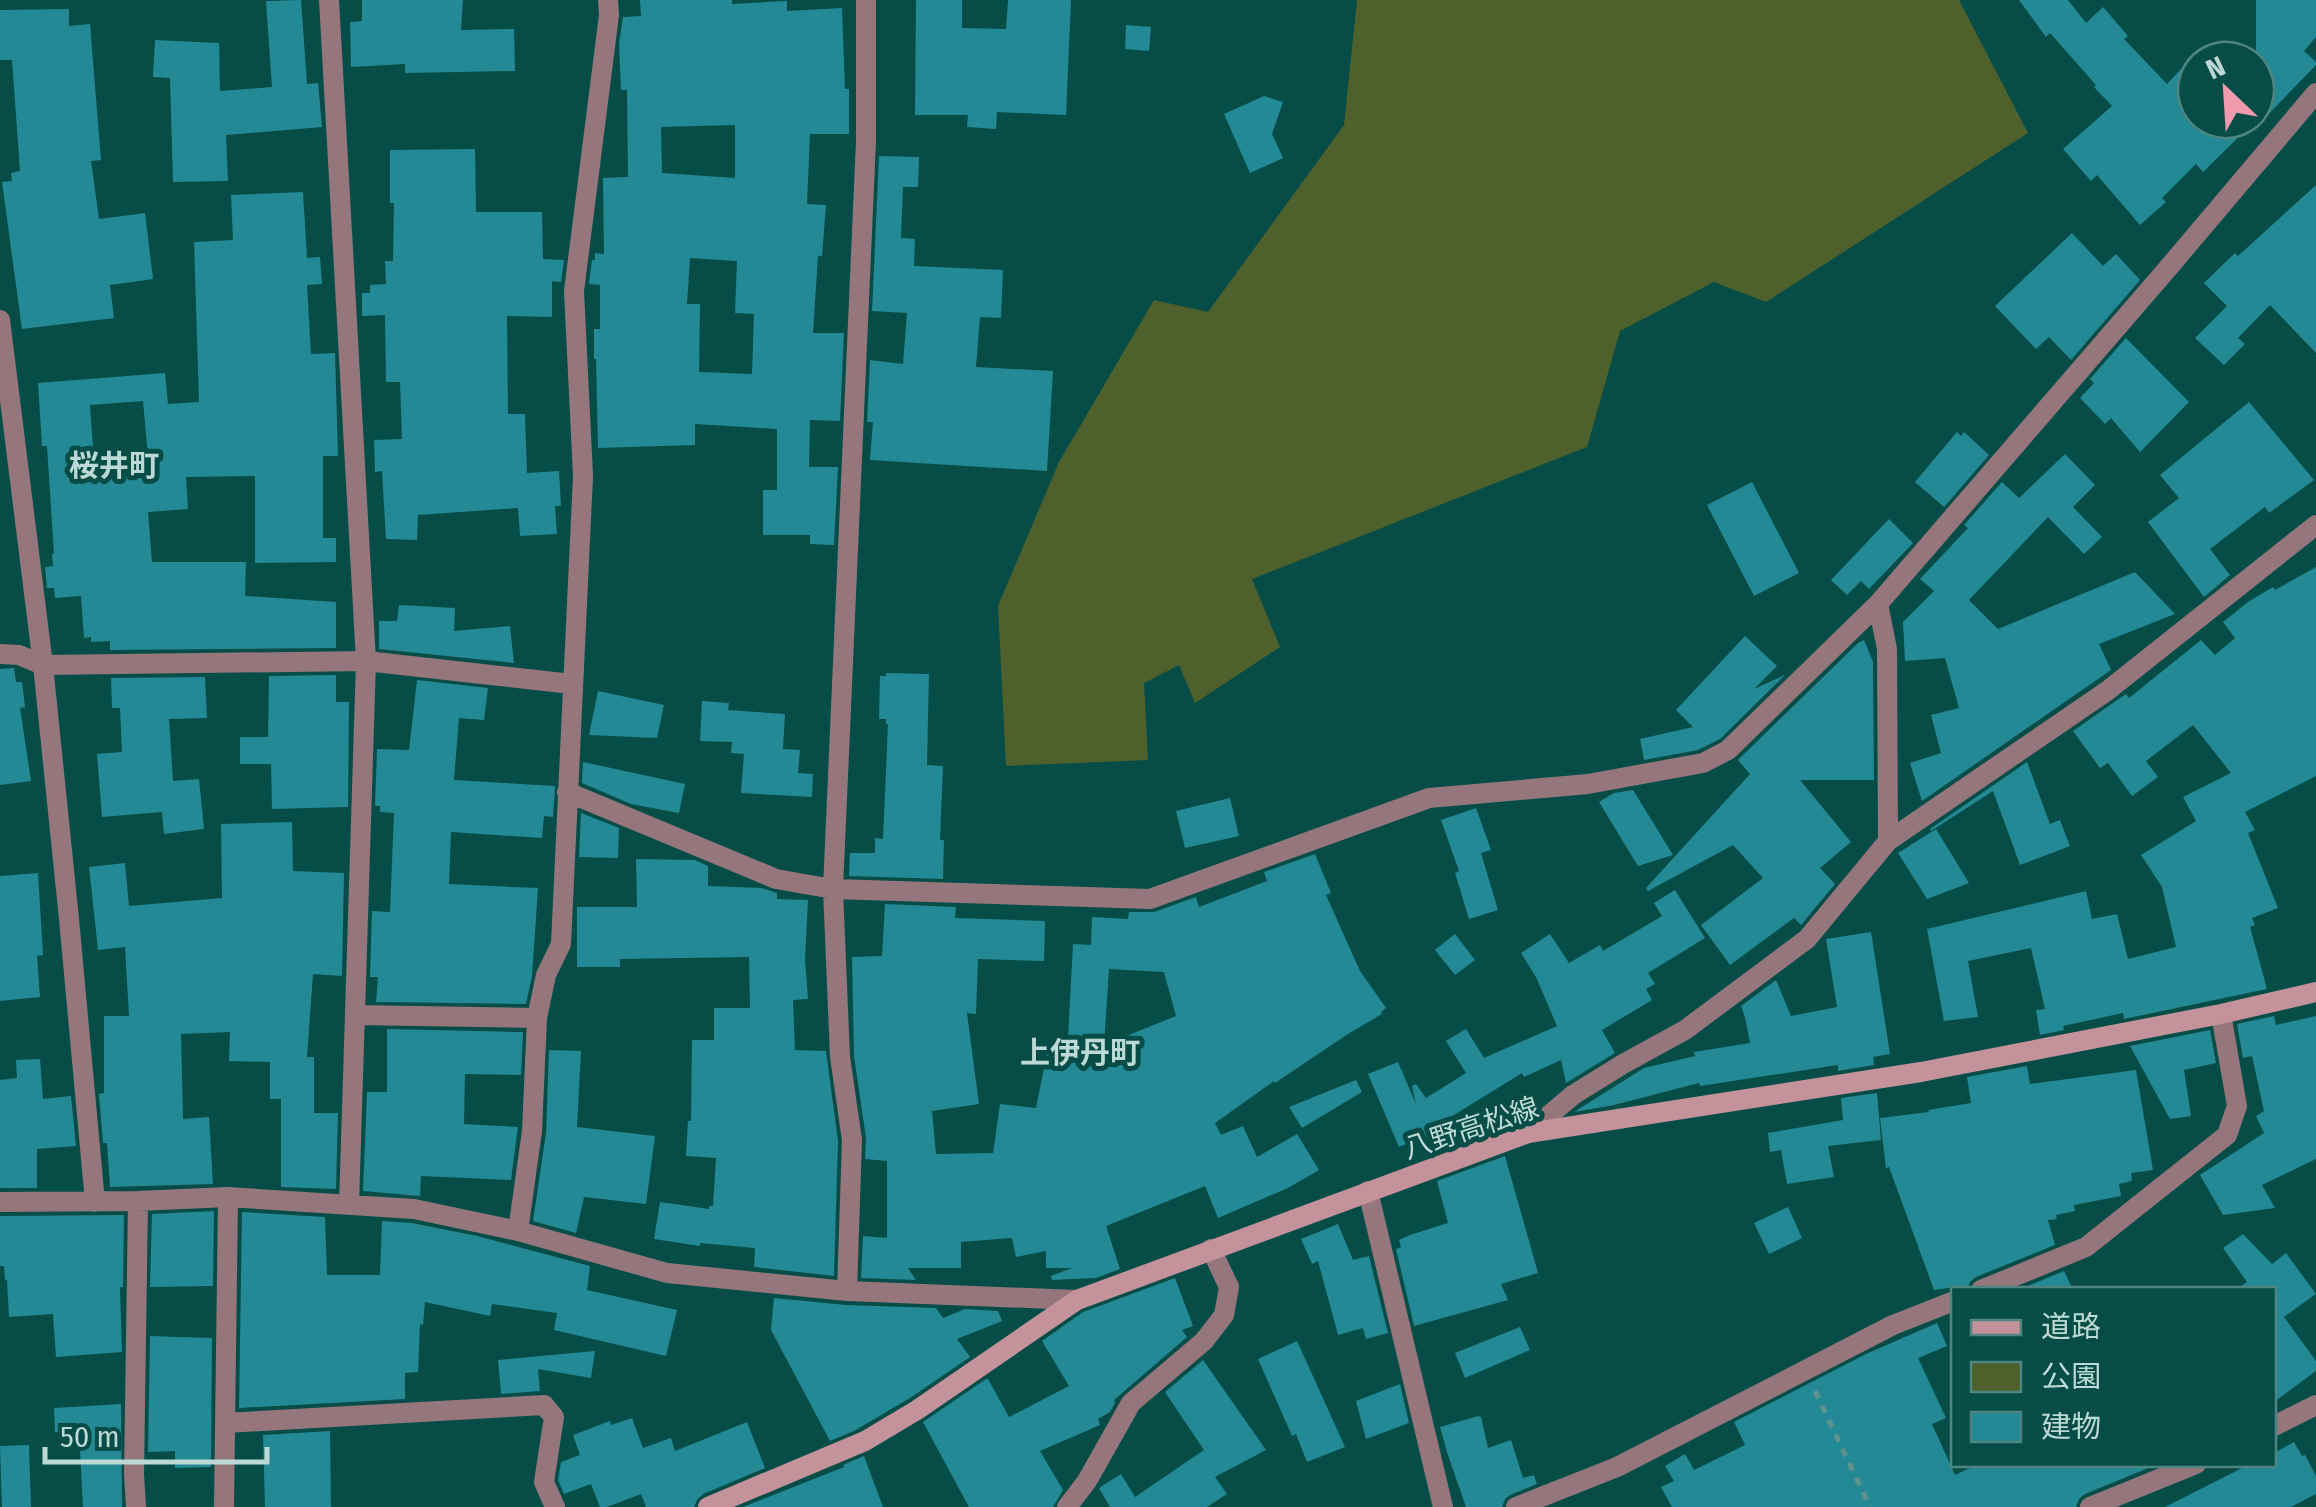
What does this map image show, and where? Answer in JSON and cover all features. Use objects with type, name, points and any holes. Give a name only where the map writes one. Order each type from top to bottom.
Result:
[{"type":"main road","name":"八野高松線","points":[[708,1507],[865,1440],[917,1410],[1077,1300],[1528,1133],[1921,1072],[2316,992]]},
{"type":"street","points":[[330,0],[366,661],[350,1205]]},
{"type":"street","points":[[518,1232],[532,1131],[537,1018],[546,976],[561,944],[583,476],[574,291],[610,15],[608,0]]},
{"type":"street","points":[[847,1290],[852,1140],[840,1057],[833,889],[866,142],[866,0]]},
{"type":"street","points":[[567,792],[776,879],[833,889],[1150,900],[1429,798],[1588,784],[1703,763],[1728,750],[1878,604],[2316,92]]},
{"type":"street","points":[[0,320],[43,664],[95,1202]]},
{"type":"street","points":[[1528,1133],[1573,1095],[1685,1030],[1807,939],[1888,841],[2107,691],[2316,524]]},
{"type":"street","points":[[1878,604],[1887,649],[1888,841]]},
{"type":"street","points":[[0,654],[19,655],[43,664],[366,661],[572,684]]},
{"type":"street","points":[[1988,1287],[2086,1247],[2227,1135],[2238,1106],[2222,1014]]},
{"type":"street","points":[[355,1015],[537,1018]]},
{"type":"street","points":[[1368,1190],[1443,1507]]},
{"type":"street","points":[[0,1202],[228,1196],[414,1209],[518,1232],[668,1273],[847,1290],[1077,1300]]},
{"type":"street","points":[[224,1507],[228,1196]]},
{"type":"street","points":[[136,1507],[138,1201]]},
{"type":"street","points":[[1067,1507],[1132,1403],[1204,1341],[1224,1316],[1229,1287],[1211,1249]]},
{"type":"street","points":[[1516,1507],[1617,1467],[1893,1325],[1951,1301]]},
{"type":"street","points":[[225,1423],[544,1405],[554,1418],[544,1482],[555,1507]]},
{"type":"street","points":[[2276,1425],[2316,1405]]},
{"type":"street","points":[[2090,1507],[2189,1467]]},
{"type":"path","points":[[1805,1370],[1870,1507]]},
{"type":"green space","points":[[1357,0],[1959,0],[2028,133],[1766,302],[1714,282],[1620,331],[1587,447],[1252,579],[1280,647],[1195,703],[1179,665],[1144,683],[1148,760],[1006,766],[998,606],[1059,462],[1154,300],[1208,312],[1344,125]]},
{"type":"building","points":[[301,0],[307,84],[318,83],[322,127],[226,135],[228,181],[173,182],[170,78],[153,77],[155,40],[219,43],[220,91],[272,87],[266,1]]},
{"type":"building","points":[[362,0],[463,0],[461,30],[514,29],[515,71],[405,73],[405,64],[351,67],[350,22],[362,21]]},
{"type":"building","points":[[640,0],[732,0],[732,4],[787,1],[787,11],[842,8],[849,134],[810,134],[807,204],[826,205],[813,333],[844,333],[840,421],[810,420],[809,467],[838,467],[834,545],[810,544],[810,535],[763,535],[763,490],[777,490],[777,429],[695,424],[695,445],[598,448],[594,329],[600,329],[600,285],[589,284],[595,253],[604,254],[603,178],[628,177],[627,90],[621,90],[619,44],[623,17],[641,16]],"holes":[[[735,125],[735,178],[662,173],[661,127]],[[690,258],[737,261],[735,313],[754,314],[752,374],[699,372],[700,304],[687,304]]]},
{"type":"building","points":[[916,0],[962,0],[962,28],[1006,29],[1008,0],[1071,0],[1066,115],[997,112],[996,129],[967,127],[968,115],[915,115]]},
{"type":"building","points":[[2019,0],[2068,0],[2086,23],[2103,7],[2128,36],[2124,39],[2167,84],[2176,74],[2176,140],[2236,140],[2203,172],[2196,164],[2162,198],[2166,202],[2140,225],[2097,175],[2091,181],[2063,149],[2112,106],[2050,33],[2046,37]]},
{"type":"building","points":[[2256,0],[2316,0],[2316,37],[2304,51],[2316,65],[2276,106],[2276,40],[2256,40]]},
{"type":"building","points":[[69,9],[69,26],[90,24],[101,160],[91,161],[99,219],[145,213],[153,279],[110,285],[114,318],[22,329],[2,182],[12,181],[11,173],[20,171],[12,60],[0,60],[0,10]]},
{"type":"building","points":[[1126,25],[1151,27],[1149,51],[1125,49]]},
{"type":"building","points":[[1264,96],[1283,102],[1272,134],[1283,158],[1250,173],[1224,114]]},
{"type":"building","points":[[475,149],[476,212],[542,212],[543,259],[564,260],[561,282],[552,281],[552,317],[507,316],[508,414],[525,414],[527,473],[559,471],[561,506],[555,506],[557,534],[520,536],[518,508],[418,515],[417,540],[386,539],[382,471],[375,472],[374,440],[402,439],[400,382],[386,382],[385,315],[362,316],[362,293],[370,293],[370,285],[386,284],[385,261],[393,261],[390,150]]},
{"type":"building","points":[[879,156],[919,157],[918,187],[903,187],[901,238],[915,239],[914,266],[1003,270],[1001,318],[980,317],[976,367],[1053,371],[1047,471],[870,460],[870,360],[903,364],[907,313],[872,311]]},
{"type":"building","points":[[2316,185],[2316,353],[2270,305],[2238,338],[2245,344],[2224,365],[2195,338],[2227,306],[2204,283]]},
{"type":"building","points":[[303,192],[307,258],[320,257],[322,284],[307,285],[311,354],[335,353],[338,456],[323,456],[323,538],[336,538],[336,562],[255,563],[255,476],[186,477],[188,509],[148,512],[152,562],[246,562],[245,596],[336,602],[336,648],[110,650],[110,641],[91,642],[91,637],[84,638],[81,596],[55,598],[54,588],[47,588],[45,567],[53,566],[54,554],[47,446],[42,446],[38,383],[165,373],[168,404],[199,402],[194,242],[233,240],[231,195]],"holes":[[[143,401],[148,457],[94,462],[90,405]]]},
{"type":"building","points":[[2072,233],[2103,266],[2116,254],[2140,280],[2071,360],[2049,337],[2036,349],[1995,306]]},
{"type":"building","points":[[2126,338],[2189,402],[2140,452],[2111,418],[2105,424],[2080,398],[2094,383],[2090,379]]},
{"type":"building","points":[[2249,402],[2314,480],[2269,513],[2265,507],[2210,549],[2230,575],[2204,597],[2148,522],[2179,498],[2160,475]]},
{"type":"building","points":[[1957,432],[1961,436],[1964,432],[1989,455],[1944,507],[1915,482]]},
{"type":"building","points":[[2065,454],[2095,485],[2073,507],[2102,537],[2084,554],[2048,517],[1969,600],[1998,629],[2135,572],[2175,614],[2099,644],[2111,670],[1922,801],[1910,763],[1941,753],[1931,715],[1959,708],[1945,658],[1905,661],[1903,622],[1934,591],[1920,579],[1968,528],[1964,525],[2002,482],[2019,498]]},
{"type":"building","points":[[1752,482],[1799,573],[1754,596],[1707,505]]},
{"type":"building","points":[[1889,519],[1913,543],[1869,589],[1861,581],[1847,595],[1831,580]]},
{"type":"building","points":[[2316,567],[2316,776],[2245,812],[2255,830],[2248,833],[2278,908],[2252,918],[2255,925],[2250,927],[2267,989],[2124,1019],[2123,1013],[2040,1035],[2036,1010],[2045,1009],[2031,948],[1968,961],[1978,1017],[1944,1021],[1927,929],[2086,891],[2092,919],[2117,914],[2128,959],[2176,947],[2162,887],[2141,855],[2196,821],[2183,797],[2231,773],[2193,725],[2146,761],[2158,777],[2132,796],[2108,763],[2100,768],[2073,731],[2126,694],[2129,698],[2201,640],[2215,655],[2235,638],[2223,622],[2273,587],[2275,590]]},
{"type":"building","points":[[399,605],[455,608],[454,631],[510,626],[514,663],[379,649],[379,621],[397,621]]},
{"type":"building","points":[[1745,636],[1777,666],[1754,689],[1785,675],[1720,739],[1698,750],[1644,760],[1640,739],[1693,727],[1676,710]]},
{"type":"building","points":[[1864,640],[1873,662],[1874,780],[1800,780],[1851,842],[1820,868],[1835,884],[1801,925],[1794,918],[1730,965],[1701,925],[1763,878],[1733,845],[1648,891],[1646,888],[1750,774],[1738,760]]},
{"type":"building","points":[[14,668],[16,682],[22,682],[25,707],[20,708],[31,781],[0,785],[0,669]]},
{"type":"building","points":[[929,674],[927,765],[943,766],[943,879],[849,876],[850,853],[875,853],[875,838],[883,839],[888,724],[886,719],[879,719],[880,676]]},
{"type":"building","points":[[336,675],[336,702],[349,702],[348,807],[272,809],[271,764],[240,764],[240,737],[268,737],[269,676]]},
{"type":"building","points":[[205,677],[207,718],[169,719],[173,781],[199,779],[204,829],[164,834],[162,812],[102,817],[97,754],[122,752],[120,708],[112,708],[111,678]]},
{"type":"building","points":[[417,680],[488,688],[484,720],[459,718],[454,780],[555,786],[553,817],[544,816],[542,838],[451,832],[449,884],[538,888],[532,976],[526,1004],[376,1002],[378,977],[370,977],[372,911],[390,912],[394,813],[380,812],[380,806],[375,806],[377,749],[409,750]]},
{"type":"building","points":[[598,691],[664,705],[657,738],[589,735]]},
{"type":"building","points":[[702,701],[729,703],[728,710],[785,714],[783,749],[800,750],[798,773],[813,774],[812,797],[741,793],[744,754],[731,753],[732,742],[700,741]]},
{"type":"building","points":[[583,762],[685,784],[679,813],[631,804],[582,783]]},
{"type":"building","points":[[2027,762],[2050,824],[2060,820],[2070,846],[2020,865],[1993,791],[1931,831],[1930,829]]},
{"type":"building","points":[[1633,790],[1673,855],[1638,866],[1599,802],[1614,793]]},
{"type":"building","points":[[1230,798],[1239,836],[1185,848],[1176,811]]},
{"type":"building","points":[[1476,808],[1491,850],[1481,853],[1498,910],[1469,919],[1455,873],[1459,871],[1441,820]]},
{"type":"building","points":[[581,813],[619,828],[618,858],[579,857]]},
{"type":"building","points":[[292,822],[293,871],[344,873],[342,976],[313,974],[307,1057],[314,1057],[314,1113],[338,1113],[336,1189],[281,1187],[281,1099],[270,1099],[270,1062],[229,1061],[230,1032],[181,1034],[183,1119],[209,1117],[213,1184],[110,1187],[99,1094],[104,1093],[104,1016],[129,1016],[125,947],[98,950],[89,867],[125,863],[129,906],[222,898],[221,824]]},
{"type":"building","points":[[1936,829],[1969,883],[1927,899],[1898,853]]},
{"type":"building","points":[[1315,854],[1331,893],[1326,895],[1360,971],[1386,1008],[1215,1123],[1221,1135],[1243,1126],[1257,1157],[1297,1134],[1319,1170],[1218,1218],[1205,1186],[1106,1226],[1120,1269],[1096,1278],[1052,1280],[1051,1276],[1072,1268],[1046,1268],[1046,1251],[1016,1257],[1012,1238],[961,1242],[961,1268],[908,1268],[916,1280],[861,1278],[863,1236],[887,1238],[887,1161],[865,1159],[866,1138],[854,1056],[852,957],[882,956],[885,904],[956,907],[955,918],[1045,921],[1044,961],[978,959],[976,1014],[967,1013],[979,1104],[932,1111],[936,1154],[993,1153],[1000,1104],[1036,1108],[1047,1053],[1067,1057],[1073,944],[1091,945],[1092,917],[1128,919],[1129,912],[1154,912],[1196,897],[1199,907],[1267,881],[1264,872]],"holes":[[[1109,969],[1164,972],[1176,1016],[1104,1045]]]},
{"type":"building","points":[[636,859],[695,860],[708,866],[708,886],[762,888],[777,893],[777,899],[808,900],[808,999],[793,1000],[795,1050],[826,1051],[838,1141],[834,1276],[754,1267],[755,1248],[654,1239],[660,1202],[709,1209],[713,1206],[716,1158],[686,1156],[691,1121],[692,1040],[714,1040],[714,1008],[750,1008],[749,957],[620,959],[620,967],[577,967],[577,907],[637,907]]},
{"type":"building","points":[[38,873],[43,955],[37,956],[40,997],[0,1001],[0,876]]},
{"type":"building","points":[[1675,890],[1705,938],[1648,973],[1655,984],[1646,989],[1652,1000],[1602,1030],[1615,1053],[1566,1083],[1561,1060],[1524,1077],[1522,1073],[1441,1123],[1456,1145],[1430,1155],[1428,1146],[1421,1148],[1418,1139],[1399,1147],[1368,1074],[1398,1062],[1416,1104],[1412,1086],[1416,1084],[1426,1098],[1466,1073],[1446,1041],[1466,1029],[1484,1058],[1557,1026],[1521,953],[1550,934],[1569,963],[1600,945],[1603,951],[1662,916],[1654,903]]},
{"type":"building","points":[[1871,932],[1890,1054],[1873,1057],[1874,1065],[1838,1071],[1838,1065],[1700,1086],[1699,1083],[1574,1112],[1644,1068],[1695,1056],[1694,1052],[1750,1043],[1741,1006],[1776,980],[1791,1016],[1837,1007],[1826,939]]},
{"type":"building","points":[[1455,934],[1475,960],[1455,975],[1435,950]]},
{"type":"building","points":[[2274,1016],[2276,1025],[2316,1016],[2316,1159],[2262,1185],[2275,1208],[2223,1215],[2200,1175],[2264,1133],[2256,1116],[2264,1111],[2252,1056],[2243,1058],[2237,1024]]},
{"type":"building","points":[[387,1029],[523,1032],[521,1075],[465,1074],[464,1124],[518,1127],[511,1180],[421,1176],[420,1196],[363,1191],[367,1092],[387,1092]]},
{"type":"building","points":[[2210,1030],[2216,1063],[2184,1070],[2191,1116],[2170,1119],[2130,1046]]},
{"type":"building","points":[[549,1050],[581,1051],[577,1127],[655,1136],[646,1204],[584,1197],[576,1233],[533,1221],[546,1133]]},
{"type":"building","points":[[40,1059],[43,1099],[71,1096],[76,1146],[37,1149],[37,1188],[0,1188],[0,1080],[17,1078],[16,1060]]},
{"type":"building","points":[[2027,1066],[2030,1084],[2136,1070],[2153,1170],[2131,1173],[2132,1181],[2119,1184],[2121,1196],[2074,1205],[2075,1211],[2048,1220],[2055,1245],[1976,1277],[1968,1287],[1934,1290],[1889,1167],[1886,1168],[1880,1118],[1971,1103],[1967,1077]]},
{"type":"building","points":[[1356,1080],[1362,1092],[1302,1128],[1289,1107]]},
{"type":"building","points":[[1877,1093],[1881,1140],[1828,1146],[1834,1177],[1787,1184],[1781,1150],[1770,1152],[1768,1133],[1843,1120],[1841,1098]]},
{"type":"building","points":[[1505,1156],[1538,1273],[1501,1284],[1508,1300],[1414,1326],[1396,1249],[1401,1247],[1399,1240],[1448,1223],[1437,1181]]},
{"type":"building","points":[[1788,1207],[1802,1238],[1769,1254],[1754,1223]]},
{"type":"building","points":[[214,1211],[213,1286],[150,1287],[152,1214]]},
{"type":"building","points":[[242,1212],[325,1217],[327,1275],[380,1275],[382,1221],[477,1236],[590,1266],[587,1290],[677,1310],[666,1356],[554,1330],[557,1313],[492,1304],[490,1316],[425,1302],[418,1372],[405,1373],[405,1399],[239,1408]]},
{"type":"building","points":[[124,1215],[122,1352],[56,1357],[53,1314],[9,1317],[7,1280],[4,1266],[0,1266],[0,1216]]},
{"type":"building","points":[[1338,1224],[1353,1260],[1369,1256],[1388,1333],[1366,1339],[1363,1328],[1338,1335],[1318,1261],[1312,1264],[1301,1239]]},
{"type":"building","points":[[2243,1234],[2272,1264],[2286,1253],[2316,1294],[2284,1317],[2316,1361],[2316,1371],[2276,1401],[2276,1287],[2240,1287],[2247,1282],[2223,1248]]},
{"type":"building","points":[[2064,1271],[2072,1287],[2025,1287]]},
{"type":"building","points":[[1175,1278],[1193,1326],[1182,1330],[1187,1337],[1114,1400],[1110,1412],[1098,1419],[1100,1425],[1040,1451],[1063,1490],[1053,1507],[969,1507],[923,1422],[986,1379],[1009,1417],[1069,1386],[1042,1341],[1083,1312]]},
{"type":"building","points":[[774,1298],[936,1308],[943,1318],[965,1309],[998,1311],[1002,1321],[957,1339],[970,1357],[910,1398],[830,1441],[771,1330]]},
{"type":"building","points":[[1937,1323],[1947,1346],[1918,1358],[1946,1418],[1932,1424],[1955,1475],[1972,1467],[2151,1467],[2085,1494],[2076,1507],[1672,1507],[1661,1487],[1674,1481],[1665,1466],[1685,1454],[1694,1470],[1745,1445],[1734,1422],[1866,1354]]},
{"type":"building","points":[[1520,1327],[1530,1350],[1465,1378],[1455,1353]]},
{"type":"building","points":[[150,1336],[212,1338],[211,1467],[175,1468],[175,1451],[148,1452]]},
{"type":"building","points":[[1297,1341],[1345,1447],[1307,1462],[1258,1359]]},
{"type":"building","points":[[595,1351],[591,1378],[538,1369],[540,1391],[501,1394],[498,1360]]},
{"type":"building","points":[[1203,1360],[1266,1450],[1215,1477],[1227,1494],[1207,1507],[1110,1507],[1099,1488],[1121,1474],[1135,1497],[1204,1450],[1165,1392]]},
{"type":"building","points":[[1400,1384],[1409,1423],[1366,1439],[1356,1401]]},
{"type":"building","points":[[121,1404],[122,1507],[83,1507],[79,1431],[55,1432],[54,1408]]},
{"type":"building","points":[[1478,1416],[1488,1448],[1511,1440],[1523,1478],[1534,1475],[1537,1484],[1510,1495],[1502,1507],[1466,1507],[1440,1427]]},
{"type":"building","points":[[632,1418],[643,1448],[671,1438],[675,1451],[747,1422],[765,1468],[703,1494],[694,1507],[646,1507],[641,1494],[600,1507],[591,1484],[564,1494],[558,1480],[561,1462],[580,1455],[573,1435],[610,1421],[611,1425]]},
{"type":"building","points":[[330,1431],[331,1507],[265,1507],[263,1435]]},
{"type":"building","points":[[2294,1442],[2316,1476],[2316,1494],[2291,1507],[2165,1507],[2244,1467],[2276,1467],[2276,1452]]},
{"type":"building","points":[[29,1445],[31,1507],[2,1507],[0,1446]]},
{"type":"building","points":[[864,1456],[883,1507],[743,1507],[844,1467]]},
{"type":"district","name":"桜井町","points":[[114,466]]},
{"type":"district","name":"上伊丹町","points":[[1080,1053]]}]
